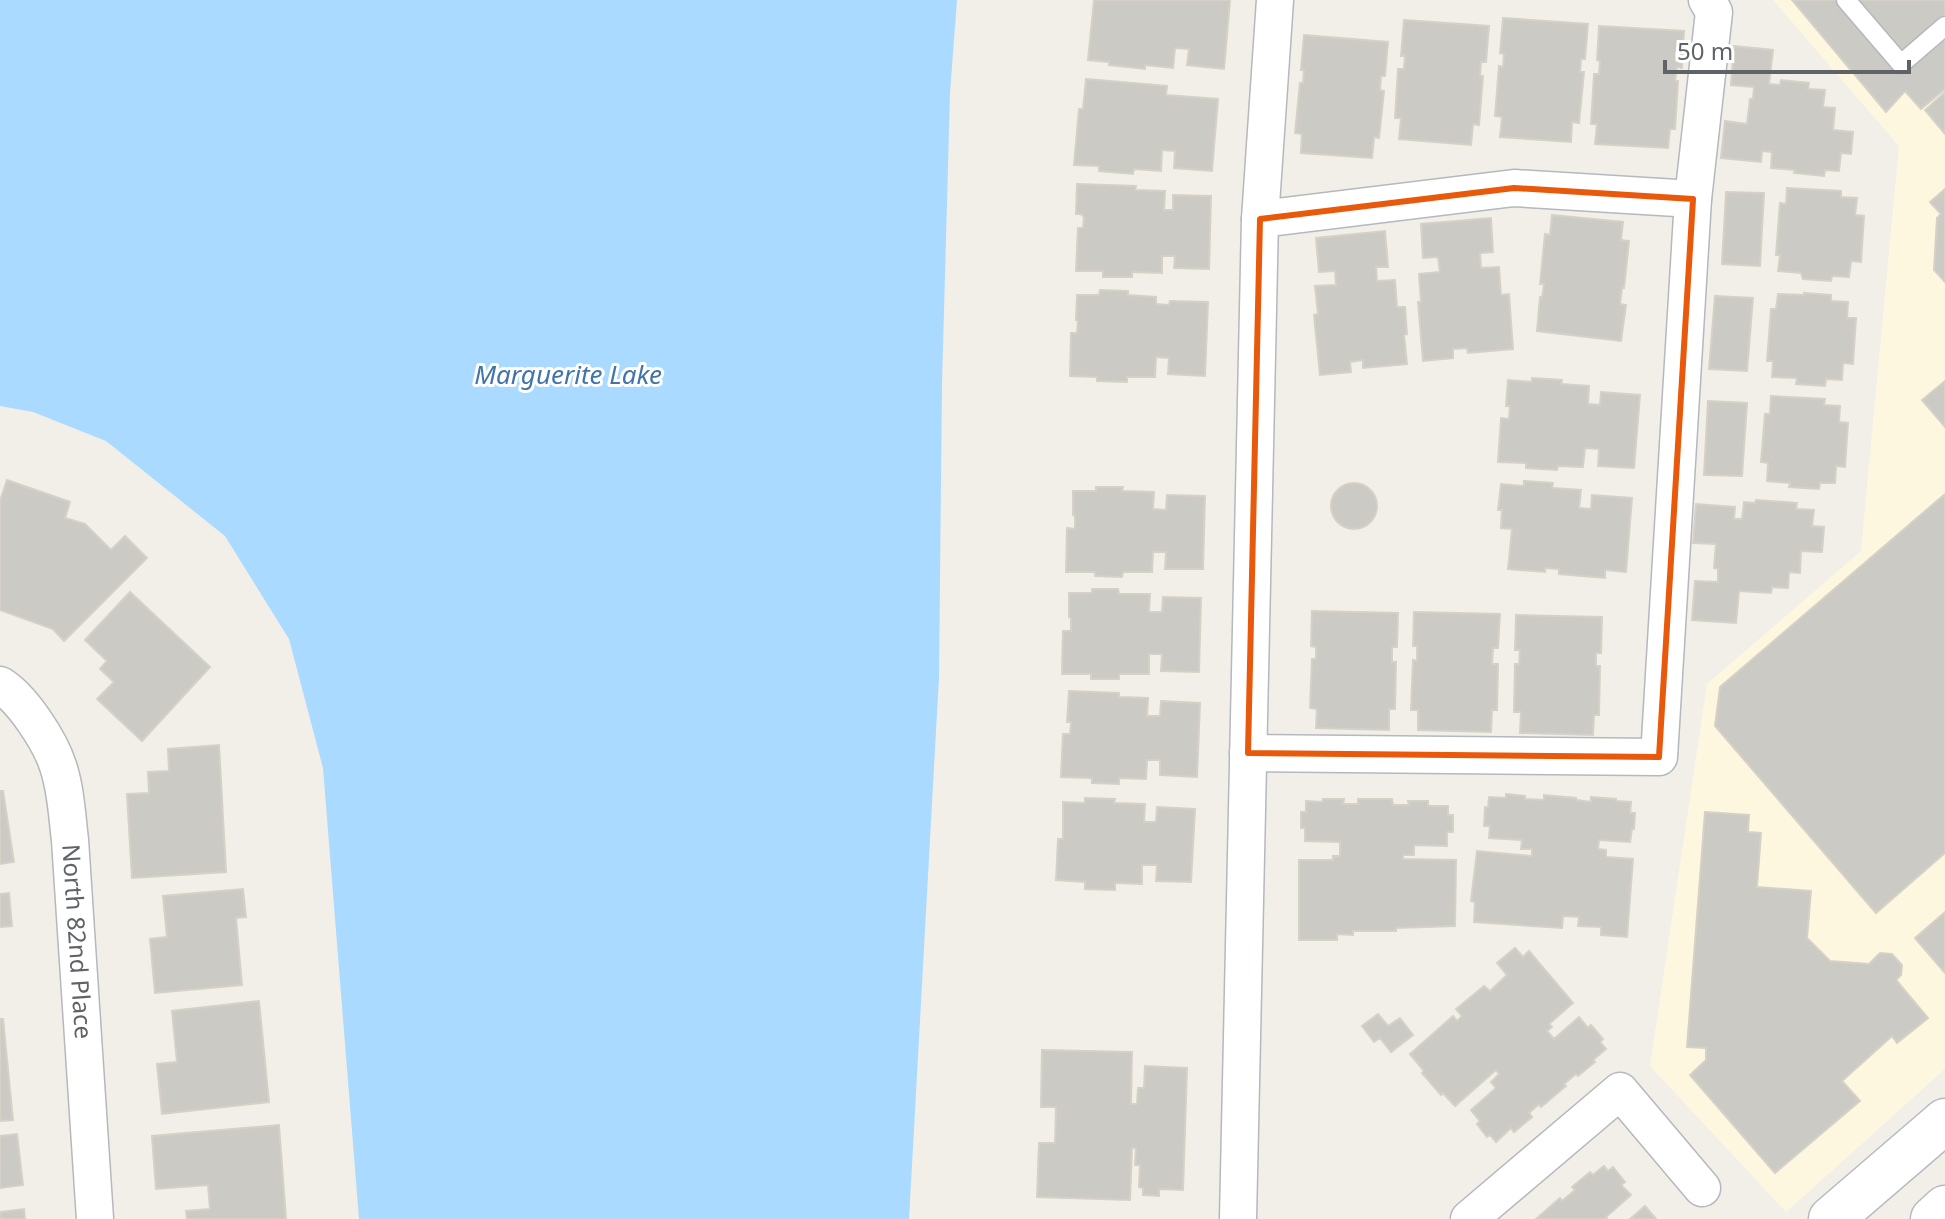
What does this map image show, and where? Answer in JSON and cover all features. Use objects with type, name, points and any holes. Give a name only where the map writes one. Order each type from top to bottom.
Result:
[{"type":"main road","points":[[1831,1219],[1945,1121]]},
{"type":"main road","points":[[1933,1219],[1945,1208]]},
{"type":"street","points":[[1238,1219],[1260,219],[1275,0]]},
{"type":"street","points":[[1248,753],[1659,757],[1693,199],[1714,12],[1707,0]]},
{"type":"street","points":[[1260,219],[1514,188],[1693,199]]},
{"type":"street","name":"North 82nd Place","points":[[0,685],[33,718],[57,764],[65,797],[95,1219]]},
{"type":"street","points":[[1469,1219],[1620,1091],[1702,1188]]},
{"type":"lane","points":[[1846,0],[1901,64],[1945,26]]},
{"type":"highlighted area","points":[[1514,188],[1693,199],[1659,757],[1248,753],[1260,219]]},
{"type":"shaded area","points":[[1773,0],[1945,0],[1945,1069],[1786,1212],[1650,1066],[1707,684],[1861,551],[1899,146]]},
{"type":"water","name":"Marguerite Lake","points":[[0,0],[957,0],[950,93],[942,384],[939,677],[909,1219],[359,1219],[323,768],[289,639],[225,536],[106,441],[33,412],[0,406]]},
{"type":"building","points":[[1094,0],[1230,0],[1224,69],[1187,65],[1189,49],[1175,48],[1173,68],[1145,65],[1145,69],[1088,60]]},
{"type":"building","points":[[1792,0],[1945,0],[1945,89],[1921,109],[1905,91],[1886,112]]},
{"type":"building","points":[[1503,18],[1588,24],[1585,59],[1581,59],[1580,72],[1584,72],[1579,123],[1572,122],[1571,142],[1500,137],[1502,117],[1495,116],[1499,66],[1503,67],[1504,54],[1500,53]]},
{"type":"building","points":[[1404,20],[1489,26],[1486,62],[1481,62],[1480,76],[1483,76],[1479,125],[1473,124],[1471,145],[1399,139],[1401,118],[1395,118],[1398,69],[1404,69],[1405,56],[1401,56]]},
{"type":"building","points":[[1599,26],[1684,31],[1682,68],[1677,67],[1675,81],[1678,81],[1675,129],[1670,129],[1668,148],[1595,144],[1597,124],[1591,124],[1594,74],[1599,74]]},
{"type":"building","points":[[1304,35],[1388,42],[1385,76],[1381,76],[1380,90],[1384,91],[1379,138],[1374,137],[1372,158],[1301,153],[1302,134],[1295,133],[1300,83],[1303,83]]},
{"type":"building","points":[[1734,46],[1773,50],[1769,84],[1780,85],[1781,80],[1809,83],[1808,89],[1825,90],[1823,107],[1835,108],[1833,130],[1853,132],[1851,154],[1841,153],[1839,171],[1825,170],[1824,176],[1771,168],[1772,152],[1762,151],[1761,162],[1721,158],[1725,121],[1747,124],[1750,99],[1753,99],[1754,87],[1731,85]]},
{"type":"building","points":[[1086,79],[1167,86],[1166,95],[1218,99],[1212,171],[1174,168],[1175,151],[1162,150],[1161,171],[1134,169],[1133,174],[1099,171],[1099,166],[1074,165],[1079,109],[1083,109]]},
{"type":"building","points":[[1945,92],[1945,134],[1925,110]]},
{"type":"building","points":[[1077,184],[1136,186],[1135,190],[1165,191],[1164,210],[1173,210],[1173,195],[1211,196],[1209,269],[1174,268],[1175,256],[1162,256],[1162,273],[1132,272],[1132,277],[1103,277],[1103,271],[1076,271],[1078,228],[1083,228],[1084,217],[1076,214]]},
{"type":"building","points":[[1787,188],[1841,191],[1841,197],[1857,198],[1855,215],[1864,216],[1861,262],[1851,261],[1849,277],[1832,276],[1831,281],[1803,279],[1801,273],[1778,271],[1780,255],[1776,255],[1780,203],[1786,204]]},
{"type":"building","points":[[1945,189],[1945,282],[1934,270],[1937,218],[1941,214],[1930,202]]},
{"type":"building","points":[[1726,192],[1764,193],[1760,266],[1722,264]]},
{"type":"building","points":[[1552,215],[1623,222],[1621,240],[1629,241],[1620,304],[1626,305],[1621,341],[1537,331],[1544,284],[1540,284],[1545,234],[1550,235]]},
{"type":"building","points":[[1491,218],[1493,252],[1480,253],[1481,268],[1499,267],[1501,295],[1509,294],[1513,349],[1468,353],[1467,348],[1453,349],[1453,358],[1423,361],[1419,274],[1440,272],[1438,257],[1423,258],[1421,224]]},
{"type":"building","points":[[1385,231],[1388,267],[1376,267],[1377,281],[1395,280],[1397,307],[1405,307],[1407,364],[1363,368],[1363,360],[1350,362],[1351,372],[1320,375],[1314,315],[1318,314],[1315,286],[1336,285],[1335,271],[1319,272],[1316,238]]},
{"type":"building","points":[[1100,290],[1128,291],[1128,295],[1156,297],[1156,304],[1169,305],[1170,301],[1208,302],[1205,376],[1168,374],[1169,358],[1156,357],[1155,377],[1127,377],[1127,382],[1070,376],[1071,333],[1077,333],[1077,295],[1099,295]]},
{"type":"building","points":[[1778,294],[1831,295],[1831,301],[1848,302],[1847,318],[1856,318],[1853,364],[1843,363],[1842,380],[1826,379],[1825,386],[1796,384],[1797,378],[1772,377],[1773,361],[1767,361],[1771,309],[1776,309]]},
{"type":"building","points":[[1715,296],[1753,298],[1747,371],[1709,369]]},
{"type":"building","points":[[1532,378],[1589,386],[1588,404],[1600,405],[1601,392],[1640,395],[1634,468],[1598,466],[1599,449],[1585,448],[1583,467],[1558,466],[1557,470],[1526,468],[1526,463],[1498,462],[1501,418],[1509,419],[1510,406],[1506,406],[1508,380],[1532,382]]},
{"type":"building","points":[[1945,381],[1945,427],[1922,400]]},
{"type":"building","points":[[1771,396],[1825,399],[1824,405],[1840,406],[1839,422],[1848,423],[1845,467],[1836,466],[1835,483],[1820,483],[1819,489],[1789,487],[1790,483],[1767,481],[1768,463],[1761,462],[1765,414],[1770,414]]},
{"type":"building","points":[[1708,401],[1747,403],[1742,476],[1704,475]]},
{"type":"building","points":[[7,480],[70,502],[65,518],[85,524],[111,550],[125,536],[147,558],[64,641],[53,629],[0,610],[0,501]]},
{"type":"building","points":[[1524,481],[1553,483],[1552,488],[1581,490],[1579,508],[1591,509],[1592,495],[1632,498],[1626,572],[1605,570],[1605,578],[1559,574],[1559,569],[1545,568],[1545,572],[1508,569],[1512,529],[1501,528],[1502,510],[1498,510],[1501,484],[1524,486]]},
{"type":"building","points":[[1354,483],[1371,489],[1377,506],[1371,523],[1354,529],[1337,523],[1331,506],[1337,489]]},
{"type":"building","points":[[1096,487],[1154,492],[1153,509],[1166,510],[1167,495],[1205,496],[1203,569],[1165,569],[1166,552],[1153,552],[1152,572],[1123,572],[1122,577],[1095,576],[1095,572],[1066,572],[1067,528],[1075,529],[1073,491],[1096,491]]},
{"type":"building","points":[[1945,494],[1945,853],[1876,913],[1715,726],[1720,687]]},
{"type":"building","points":[[1756,500],[1797,503],[1796,509],[1814,510],[1812,526],[1824,527],[1822,552],[1801,551],[1800,573],[1789,572],[1788,588],[1772,587],[1771,593],[1739,591],[1736,623],[1692,620],[1695,581],[1718,582],[1718,569],[1714,568],[1716,544],[1693,543],[1696,504],[1735,507],[1734,519],[1742,519],[1744,502],[1755,503]]},
{"type":"building","points":[[1092,589],[1118,589],[1119,594],[1150,594],[1149,612],[1162,612],[1163,597],[1201,598],[1199,672],[1161,671],[1162,654],[1149,654],[1149,674],[1119,674],[1119,679],[1091,679],[1091,674],[1062,674],[1063,631],[1071,631],[1069,593],[1092,593]]},
{"type":"building","points":[[130,592],[210,667],[142,741],[97,699],[114,682],[100,669],[107,661],[85,640]]},
{"type":"building","points":[[1312,611],[1398,613],[1397,647],[1392,647],[1392,662],[1396,662],[1395,709],[1389,709],[1389,730],[1316,728],[1317,709],[1310,708],[1312,659],[1316,659],[1316,647],[1311,646]]},
{"type":"building","points":[[1414,612],[1500,614],[1498,648],[1493,648],[1492,664],[1498,664],[1497,710],[1492,710],[1491,732],[1418,730],[1418,710],[1411,710],[1413,660],[1417,661],[1417,646],[1413,646]]},
{"type":"building","points":[[1516,615],[1602,617],[1601,653],[1596,653],[1596,666],[1600,666],[1599,715],[1594,715],[1593,735],[1520,733],[1521,712],[1514,712],[1515,664],[1519,664],[1520,650],[1515,650]]},
{"type":"building","points":[[1069,691],[1119,693],[1119,697],[1148,698],[1147,716],[1160,716],[1161,701],[1200,703],[1197,777],[1160,775],[1160,760],[1147,760],[1146,779],[1119,778],[1119,784],[1092,783],[1092,778],[1061,777],[1063,734],[1070,734],[1071,722],[1067,722]]},
{"type":"building","points":[[219,745],[226,872],[132,878],[127,794],[149,793],[148,772],[169,771],[168,749]]},
{"type":"building","points":[[0,791],[3,791],[14,862],[0,864]]},
{"type":"building","points":[[1506,794],[1525,796],[1525,799],[1544,800],[1544,795],[1591,802],[1591,797],[1631,802],[1630,813],[1635,813],[1630,842],[1599,840],[1598,849],[1606,850],[1606,857],[1633,859],[1627,937],[1601,935],[1601,927],[1578,926],[1579,917],[1563,916],[1562,928],[1474,922],[1475,902],[1471,901],[1477,851],[1532,856],[1532,849],[1521,849],[1522,840],[1489,838],[1490,826],[1484,826],[1485,807],[1488,808],[1489,797],[1506,798]]},
{"type":"building","points":[[1085,798],[1145,804],[1144,822],[1156,822],[1157,807],[1195,809],[1191,882],[1156,881],[1157,865],[1142,865],[1142,884],[1115,883],[1115,890],[1085,889],[1085,882],[1056,880],[1058,839],[1063,839],[1063,802],[1085,803]]},
{"type":"building","points":[[1323,799],[1344,799],[1343,804],[1358,804],[1358,799],[1392,799],[1393,805],[1428,801],[1428,806],[1448,806],[1448,815],[1453,815],[1453,832],[1447,832],[1447,846],[1414,845],[1414,855],[1403,855],[1403,859],[1456,860],[1455,926],[1353,931],[1353,935],[1337,934],[1337,940],[1299,940],[1299,860],[1333,860],[1333,856],[1340,856],[1340,842],[1305,841],[1305,828],[1301,828],[1301,812],[1306,812],[1306,801],[1322,802]]},
{"type":"building","points":[[1705,812],[1749,815],[1748,832],[1761,833],[1757,887],[1811,891],[1807,938],[1830,961],[1869,964],[1880,953],[1892,954],[1902,965],[1901,975],[1896,980],[1928,1018],[1897,1043],[1892,1036],[1842,1081],[1860,1101],[1775,1173],[1690,1075],[1706,1060],[1706,1048],[1687,1047]]},
{"type":"building","points":[[243,889],[246,917],[236,918],[242,985],[155,993],[150,939],[167,937],[163,896]]},
{"type":"building","points":[[9,893],[12,926],[0,927],[0,894]]},
{"type":"building","points":[[1945,912],[1945,973],[1915,938]]},
{"type":"building","points":[[1515,948],[1523,957],[1529,951],[1573,1003],[1549,1024],[1552,1027],[1547,1031],[1554,1039],[1579,1017],[1603,1039],[1600,1042],[1606,1049],[1541,1107],[1539,1104],[1529,1113],[1532,1117],[1514,1132],[1511,1128],[1496,1142],[1490,1135],[1487,1137],[1471,1110],[1496,1088],[1491,1082],[1499,1074],[1496,1070],[1455,1106],[1443,1093],[1441,1095],[1410,1054],[1453,1016],[1457,1021],[1462,1016],[1456,1009],[1484,986],[1490,991],[1507,975],[1497,963]]},
{"type":"building","points":[[259,1001],[269,1102],[162,1114],[157,1064],[177,1062],[172,1011]]},
{"type":"building","points":[[1378,1014],[1388,1026],[1400,1018],[1413,1035],[1391,1052],[1380,1038],[1374,1042],[1362,1026]]},
{"type":"building","points":[[0,1019],[3,1019],[13,1120],[0,1121]]},
{"type":"building","points":[[1042,1050],[1132,1052],[1131,1104],[1137,1104],[1138,1088],[1144,1088],[1145,1066],[1187,1068],[1183,1190],[1159,1189],[1159,1196],[1143,1195],[1143,1188],[1139,1187],[1140,1165],[1135,1165],[1136,1148],[1132,1148],[1130,1200],[1037,1197],[1039,1143],[1055,1143],[1056,1107],[1041,1107]]},
{"type":"building","points":[[279,1125],[286,1219],[187,1219],[186,1211],[210,1209],[208,1185],[156,1189],[152,1136]]},
{"type":"building","points":[[17,1134],[23,1185],[0,1188],[0,1136]]},
{"type":"building","points":[[1604,1166],[1608,1171],[1613,1167],[1625,1182],[1621,1185],[1631,1195],[1607,1219],[1536,1219],[1560,1198],[1562,1201],[1575,1190],[1572,1187],[1590,1172],[1593,1175]]},
{"type":"building","points":[[1645,1206],[1656,1219],[1630,1219]]},
{"type":"building","points":[[24,1209],[25,1219],[0,1219],[0,1212]]}]
